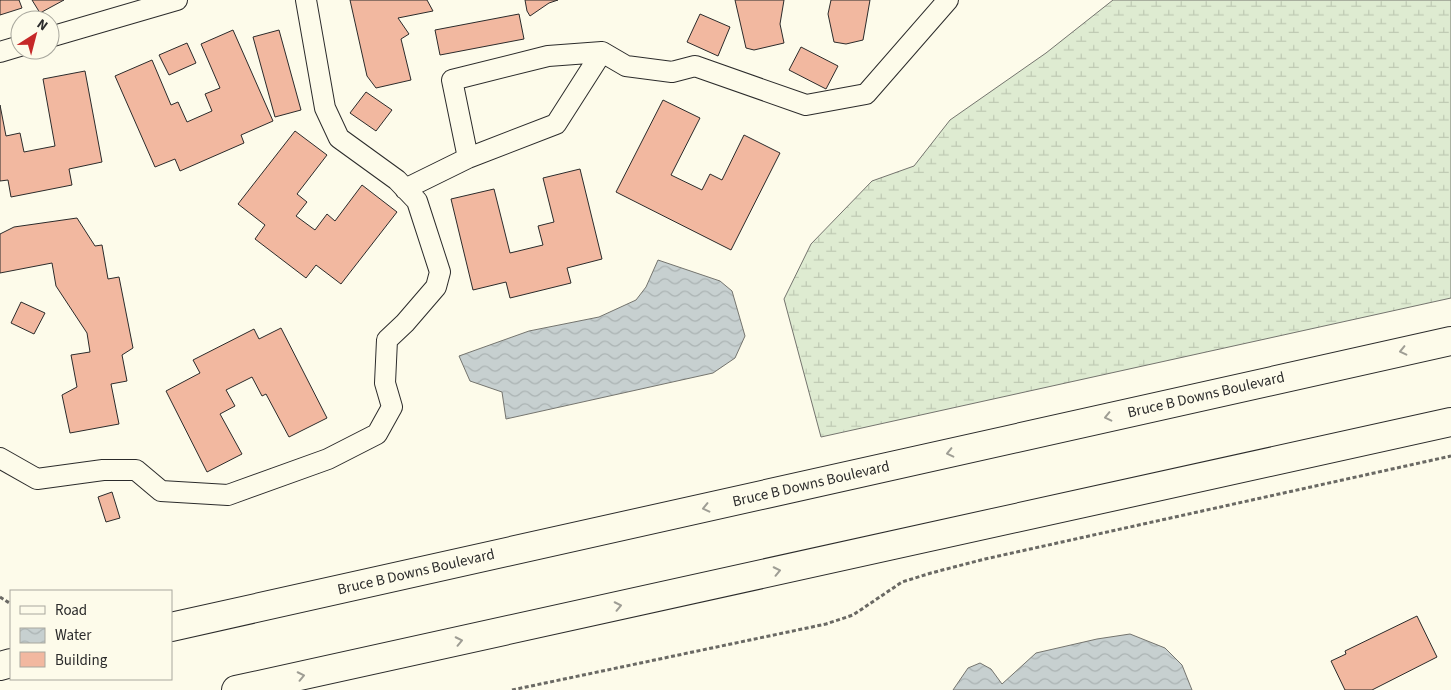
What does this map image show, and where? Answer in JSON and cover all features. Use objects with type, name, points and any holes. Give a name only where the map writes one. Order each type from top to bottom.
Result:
[{"type":"main road","name":"Bruce B Downs Boulevard","points":[[172,627],[1451,341]]},
{"type":"main road","points":[[236,690],[1451,422]]},
{"type":"street","points":[[60,34],[177,0]]},
{"type":"street","points":[[0,458],[37,479],[102,470],[136,470],[161,491],[228,495],[328,459],[377,434],[392,407],[385,383],[387,340],[405,323],[436,287],[440,272],[417,201],[397,180],[339,138],[325,108],[306,0]]},
{"type":"street","points":[[468,158],[452,80],[548,56],[602,52],[626,66],[672,72],[695,66],[806,105],[866,94],[948,0]]},
{"type":"street","points":[[405,189],[468,158],[556,124],[602,52]]},
{"type":"path","points":[[512,690],[826,624],[853,615],[902,582],[985,559],[1451,456]]},
{"type":"green space","points":[[1113,0],[1451,0],[1451,298],[821,437],[784,299],[811,244],[872,181],[914,166],[950,120],[1046,53]]},
{"type":"water","points":[[658,260],[720,281],[732,291],[745,336],[735,358],[713,373],[506,419],[502,392],[470,381],[459,356],[529,331],[599,317],[636,300],[646,287]]},
{"type":"water","points":[[1130,634],[1165,648],[1182,665],[1192,690],[953,690],[968,668],[980,663],[991,669],[1002,684],[1036,653],[1097,639]]},
{"type":"building","points":[[0,0],[19,0],[22,8],[10,10],[10,12],[0,15]]},
{"type":"building","points":[[32,0],[64,0],[46,10],[38,10]]},
{"type":"building","points":[[350,0],[427,0],[433,11],[398,18],[409,34],[401,39],[411,80],[376,88],[367,76]]},
{"type":"building","points":[[525,0],[558,0],[549,3],[530,16]]},
{"type":"building","points":[[735,0],[784,0],[780,24],[784,43],[754,50],[746,48]]},
{"type":"building","points":[[831,0],[870,0],[863,40],[846,44],[834,42],[828,14]]},
{"type":"building","points":[[519,14],[524,39],[440,55],[435,30]]},
{"type":"building","points":[[700,14],[730,27],[718,56],[687,42]]},
{"type":"building","points":[[233,30],[273,121],[241,135],[244,143],[180,171],[175,159],[155,167],[115,76],[152,60],[171,105],[178,102],[187,122],[212,111],[205,94],[220,88],[201,44]]},
{"type":"building","points":[[279,30],[301,110],[275,117],[253,37]]},
{"type":"building","points":[[187,43],[196,63],[169,75],[159,55]]},
{"type":"building","points":[[801,47],[838,66],[826,89],[789,70]]},
{"type":"building","points":[[85,71],[102,162],[69,169],[72,185],[11,197],[8,180],[0,181],[0,105],[6,136],[20,133],[24,152],[55,146],[43,79]]},
{"type":"building","points":[[366,92],[392,110],[376,131],[350,113]]},
{"type":"building","points":[[663,100],[700,118],[671,175],[702,190],[710,174],[722,180],[744,135],[780,153],[731,250],[616,192]]},
{"type":"building","points":[[295,131],[327,155],[297,194],[307,202],[296,216],[315,230],[327,214],[335,221],[362,185],[397,212],[341,284],[316,265],[306,278],[255,239],[265,225],[238,204]]},
{"type":"building","points":[[580,169],[602,259],[567,268],[571,283],[510,298],[506,282],[473,290],[451,199],[494,189],[510,253],[543,245],[538,226],[554,222],[543,178]]},
{"type":"building","points":[[77,218],[95,246],[102,245],[108,279],[119,277],[133,348],[122,355],[127,381],[111,384],[119,424],[70,433],[62,395],[77,387],[71,355],[90,352],[87,333],[56,286],[52,263],[0,273],[0,234],[14,227]]},
{"type":"building","points":[[21,302],[45,313],[34,334],[11,323]]},
{"type":"building","points":[[281,328],[327,418],[289,437],[266,394],[262,396],[252,377],[226,390],[235,406],[220,414],[242,454],[207,472],[166,391],[200,373],[193,360],[254,329],[259,339]]},
{"type":"building","points":[[112,492],[120,518],[106,522],[98,497]]},
{"type":"building","points":[[1417,616],[1437,657],[1372,690],[1345,690],[1331,661],[1346,654],[1345,651]]}]
